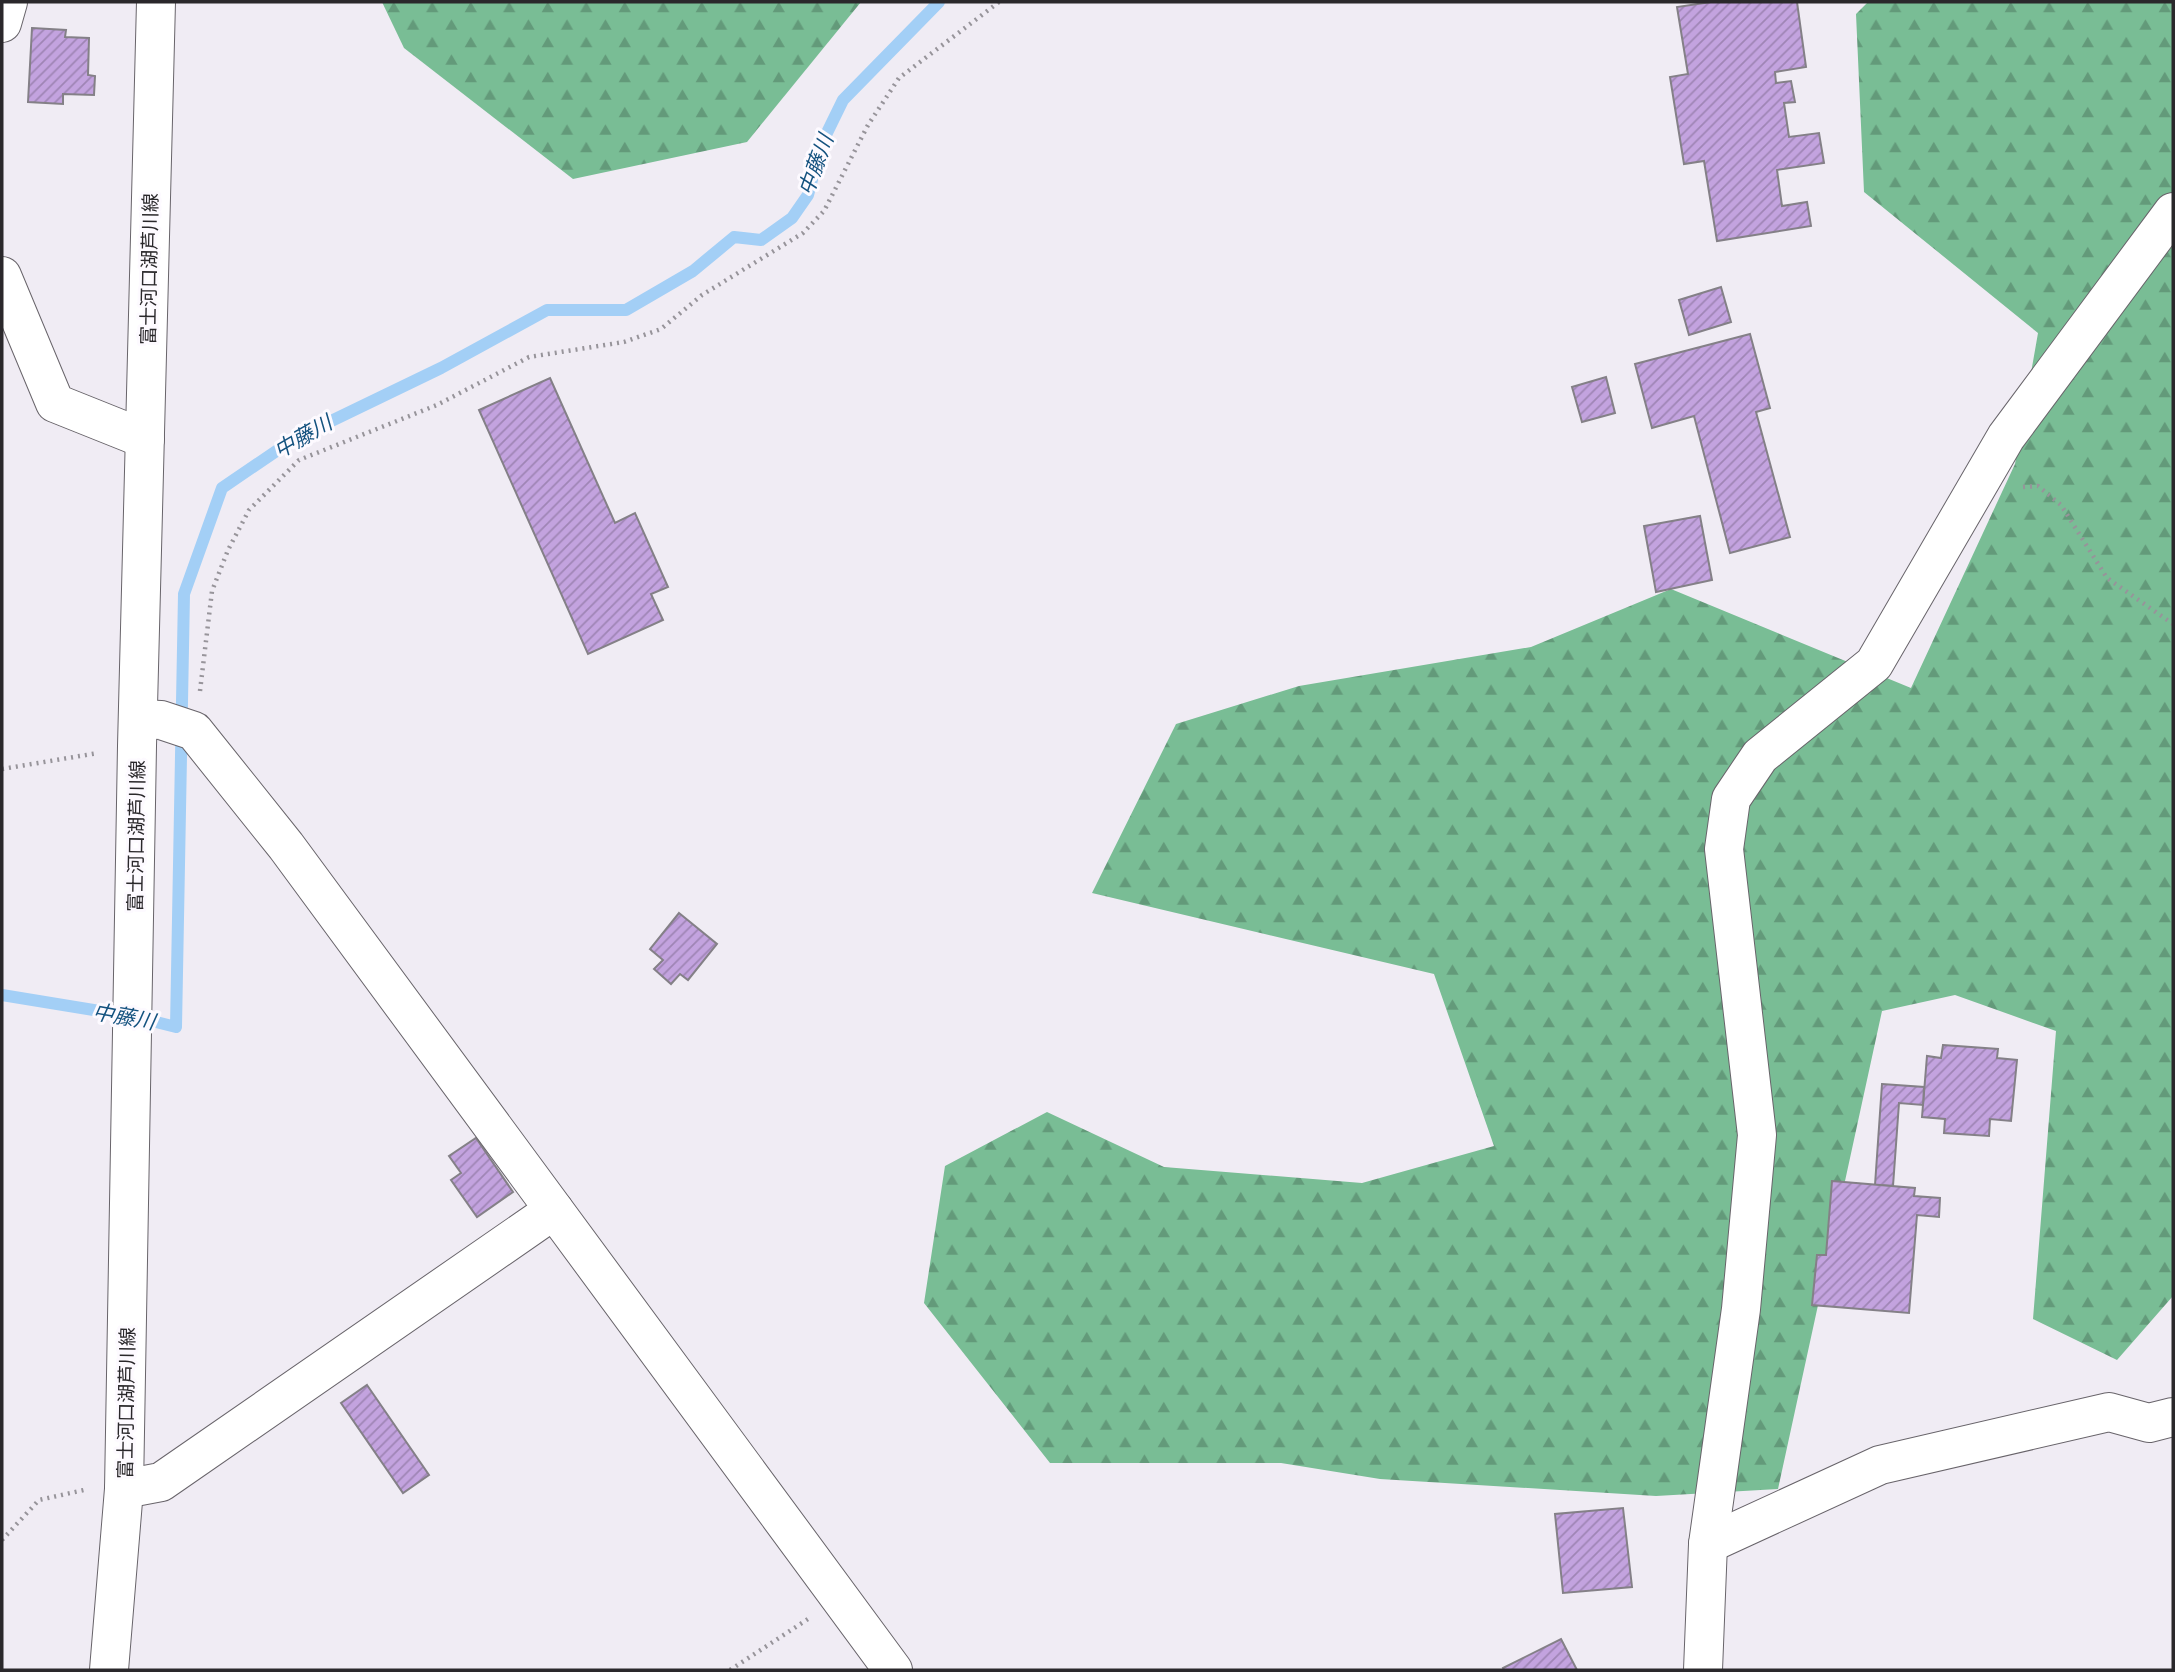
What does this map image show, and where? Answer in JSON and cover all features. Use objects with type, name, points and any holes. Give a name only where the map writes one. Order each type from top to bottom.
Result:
[{"type":"street","points":[[2,23],[8,2]]},
{"type":"street","name":"富士河口湖芦川線","points":[[109,1670],[124,1489],[138,732],[156,2]]},
{"type":"street","points":[[1703,1670],[1708,1544],[1741,1310],[1757,1135],[1724,849],[1731,799],[1760,756],[1874,664],[2006,437],[2173,212]]},
{"type":"street","points":[[2,276],[55,403],[145,439]]},
{"type":"street","points":[[138,732],[161,720],[194,731],[286,846],[893,1670]]},
{"type":"street","points":[[124,1489],[161,1482],[554,1210]]},
{"type":"street","points":[[1708,1544],[1880,1465],[1997,1435],[2109,1412],[2149,1423],[2173,1417]]},
{"type":"path","points":[[194,731],[212,591],[249,510],[299,460],[437,405],[529,356],[624,342],[661,328],[702,296],[803,233],[824,211],[868,125],[899,78],[999,2]]},
{"type":"path","points":[[2015,488],[2038,486],[2061,505],[2107,578],[2173,624]]},
{"type":"path","points":[[2,769],[138,732]]},
{"type":"path","points":[[2,1540],[39,1500],[82,1490],[124,1489]]},
{"type":"path","points":[[730,1670],[840,1598]]},
{"type":"green space","points":[[382,2],[861,2],[747,142],[573,179],[404,48]]},
{"type":"green space","points":[[1868,2],[2173,2],[2173,1296],[2117,1360],[2033,1319],[2056,1031],[1955,995],[1882,1011],[1778,1489],[1656,1496],[1380,1479],[1281,1463],[1050,1463],[924,1303],[945,1166],[1047,1112],[1164,1167],[1362,1183],[1494,1146],[1434,974],[1092,893],[1176,724],[1299,686],[1531,647],[1671,589],[1911,688],[2015,464],[2038,333],[1864,192],[1856,14]]},
{"type":"building","points":[[1711,2],[1797,2],[1806,67],[1775,72],[1776,83],[1791,81],[1795,102],[1784,103],[1789,137],[1819,133],[1824,163],[1777,170],[1782,206],[1807,202],[1811,226],[1717,241],[1704,161],[1684,164],[1670,77],[1688,74],[1677,7]]},
{"type":"building","points":[[32,28],[66,30],[65,37],[89,38],[88,75],[95,76],[94,95],[63,94],[63,104],[28,102]]},
{"type":"building","points":[[1721,287],[1731,322],[1689,335],[1679,300]]},
{"type":"building","points":[[1750,334],[1770,408],[1756,412],[1790,537],[1730,553],[1694,416],[1652,428],[1635,364]]},
{"type":"building","points":[[1606,377],[1615,413],[1582,422],[1572,387]]},
{"type":"building","points":[[550,378],[615,523],[635,513],[668,587],[651,594],[663,620],[588,654],[479,410]]},
{"type":"building","points":[[1700,516],[1712,580],[1656,592],[1644,526]]},
{"type":"building","points":[[679,913],[717,944],[688,980],[680,974],[671,984],[654,969],[663,960],[650,949]]},
{"type":"building","points":[[1943,1045],[1998,1049],[1997,1058],[2017,1060],[2011,1121],[1990,1119],[1989,1136],[1944,1133],[1945,1119],[1922,1117],[1927,1056],[1941,1058]]},
{"type":"building","points":[[1882,1084],[1924,1087],[1923,1105],[1899,1103],[1893,1186],[1875,1185]]},
{"type":"building","points":[[476,1138],[513,1192],[477,1217],[451,1180],[461,1173],[449,1156]]},
{"type":"building","points":[[1832,1181],[1915,1188],[1914,1196],[1940,1198],[1939,1217],[1917,1215],[1909,1313],[1812,1305],[1817,1255],[1826,1255]]},
{"type":"building","points":[[367,1385],[429,1475],[403,1493],[341,1403]]},
{"type":"building","points":[[1623,1508],[1632,1587],[1563,1593],[1555,1514]]},
{"type":"building","points":[[1561,1639],[1577,1670],[1504,1670],[1503,1668]]},
{"type":"waterway","name":"中藤川","points":[[2,995],[136,1017],[176,1027],[184,594],[222,488],[294,439],[441,368],[547,310],[626,310],[693,271],[734,237],[761,240],[792,218],[808,195],[821,145],[843,100],[939,2]]}]
